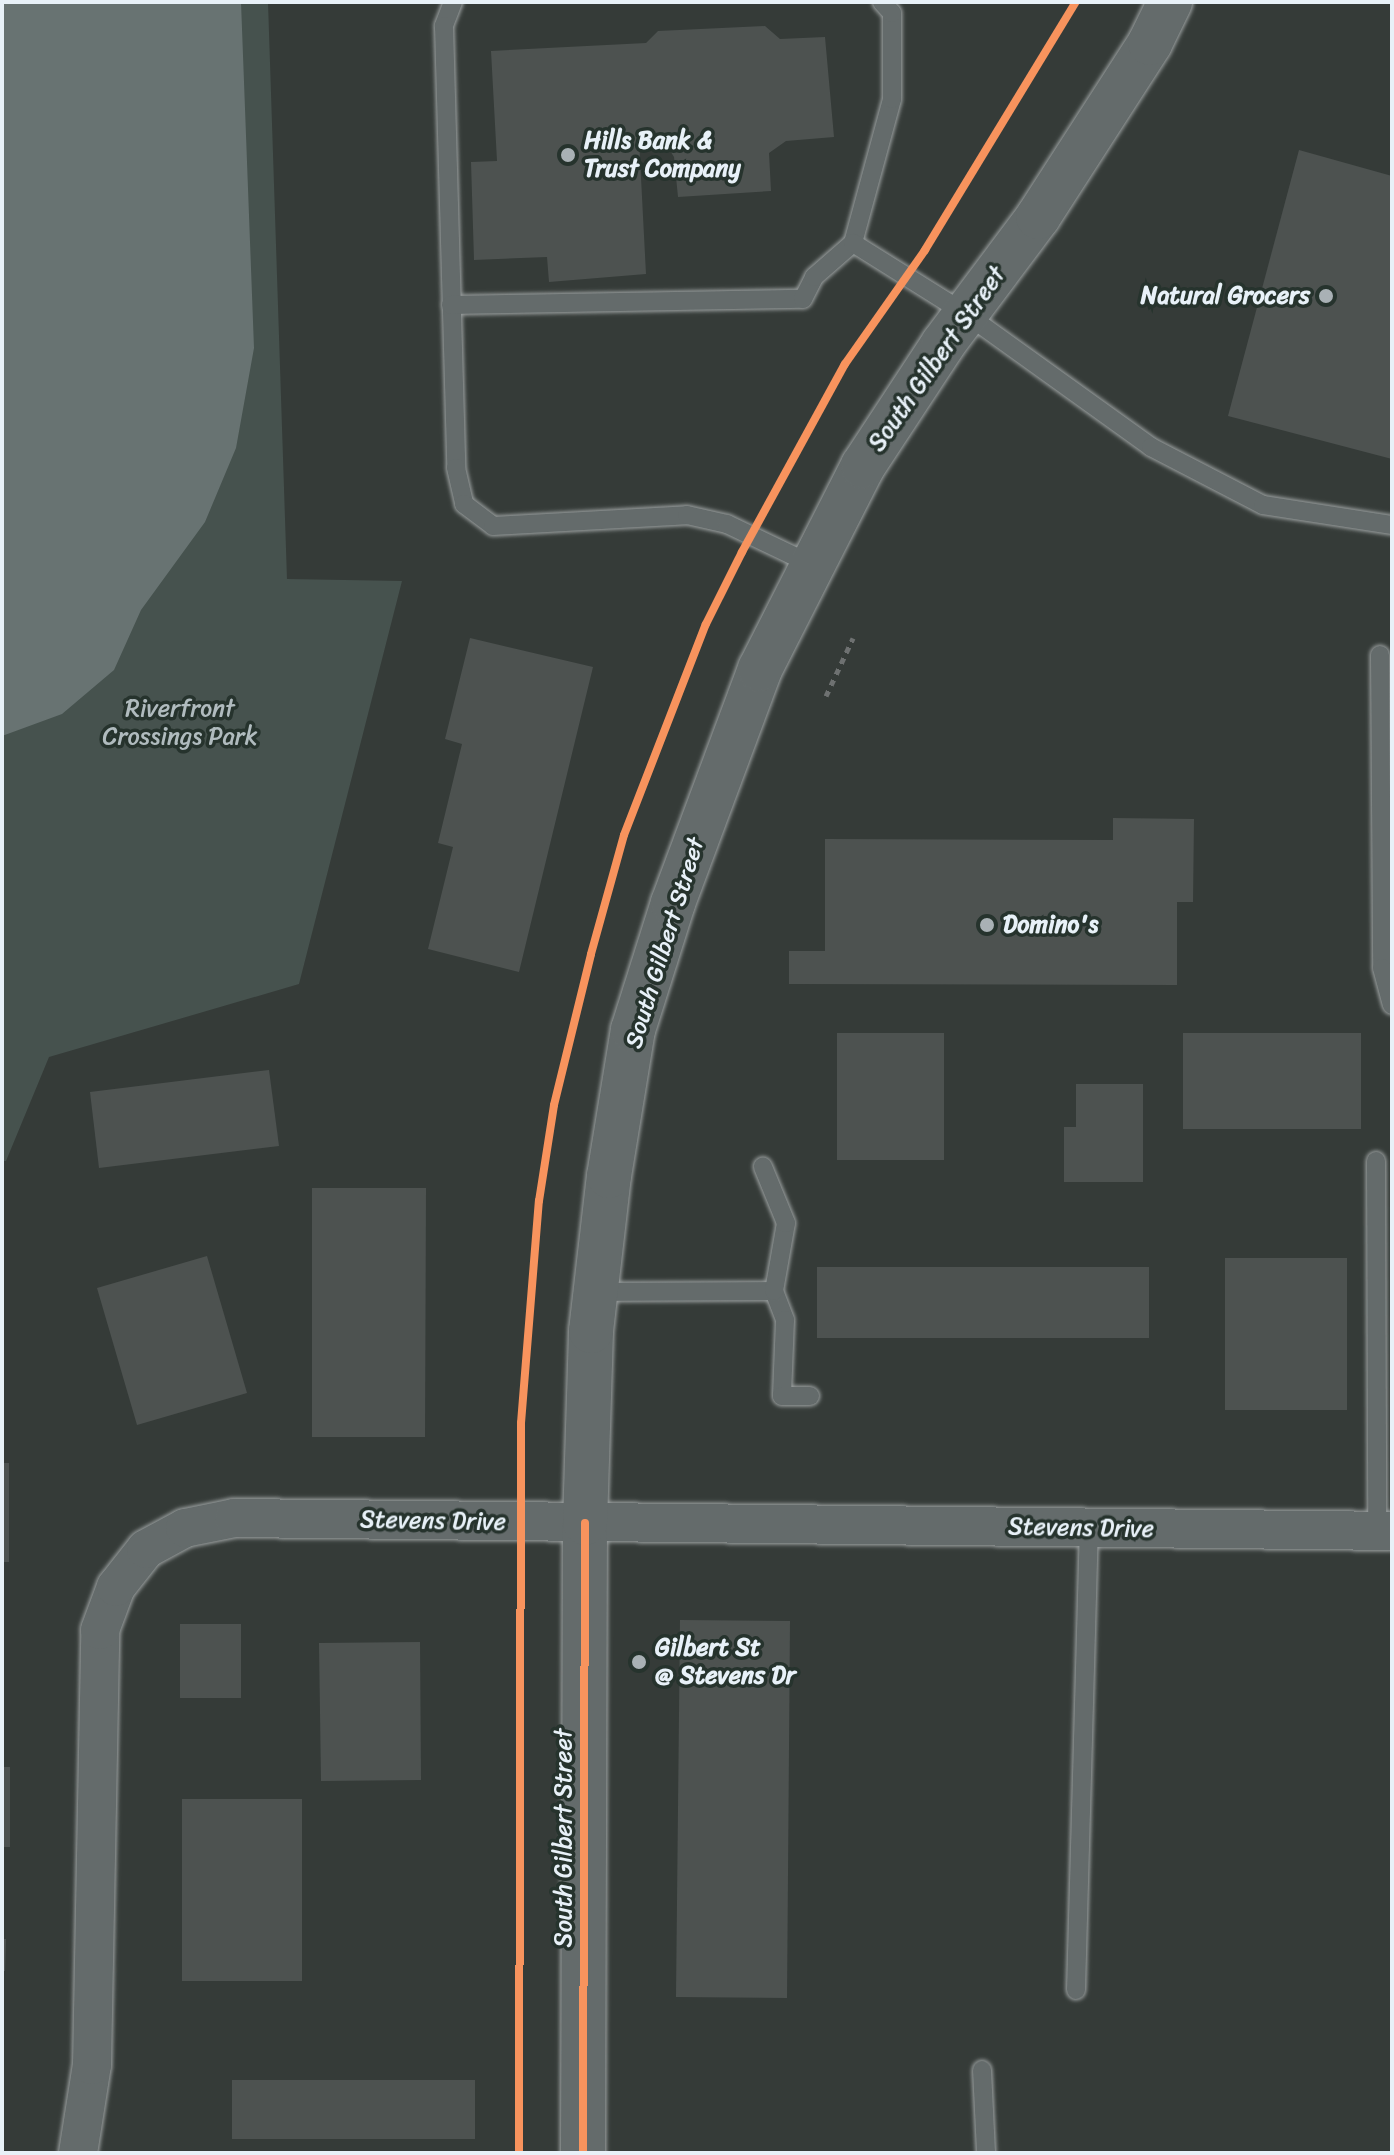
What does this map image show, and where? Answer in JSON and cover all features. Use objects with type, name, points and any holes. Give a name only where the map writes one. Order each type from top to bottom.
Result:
[{"type":"main road","name":"South Gilbert Street","points":[[583,2153],[585,1523],[595,1292],[609,1176],[633,1030],[673,903],[760,669],[863,466],[966,314],[1038,217],[1150,43],[1170,2]]},
{"type":"street","name":"Stevens Drive","points":[[78,2153],[92,2065],[100,1630],[116,1587],[146,1549],[185,1528],[234,1518],[1384,1531]]},
{"type":"lane","points":[[453,2],[444,26],[456,468],[464,504],[493,526],[687,515],[727,524],[813,565]]},
{"type":"lane","points":[[451,305],[803,299],[814,277],[853,243],[892,99],[892,13],[882,2]]},
{"type":"lane","points":[[853,243],[966,314],[1151,447],[1263,505],[1392,525]]},
{"type":"lane","points":[[1380,655],[1382,968],[1392,1005]]},
{"type":"lane","points":[[1376,1161],[1384,1531]]},
{"type":"lane","points":[[763,1167],[786,1223],[774,1291],[785,1320],[782,1396],[810,1396]]},
{"type":"lane","points":[[595,1292],[774,1291]]},
{"type":"lane","points":[[1076,1990],[1089,1528]]},
{"type":"lane","points":[[982,2070],[986,2153]]},
{"type":"path","points":[[826,696],[853,638]]},
{"type":"green space","name":"Riverfront Crossings Park","points":[[2,2],[268,2],[287,579],[402,581],[299,984],[49,1057],[6,1161],[2,1161]]},
{"type":"shaded area","points":[[2,2],[241,2],[254,348],[236,448],[205,522],[141,610],[114,670],[62,714],[2,736]]},
{"type":"building","name":"Hills Bank & Trust Company","points":[[765,26],[780,39],[825,37],[834,137],[786,141],[769,153],[771,191],[678,197],[674,157],[662,138],[639,139],[646,274],[549,282],[547,257],[474,260],[471,162],[497,161],[491,51],[646,43],[658,31]]},
{"type":"building","name":"Natural Grocers","points":[[1299,150],[1392,176],[1392,459],[1228,416]]},
{"type":"building","points":[[470,638],[593,667],[519,972],[428,949],[453,847],[438,843],[462,744],[445,739]]},
{"type":"building","points":[[1113,818],[1194,819],[1193,902],[1177,902],[1177,985],[789,984],[789,951],[825,951],[825,839],[1113,840]]},
{"type":"building","points":[[837,1033],[944,1033],[944,1160],[837,1160]]},
{"type":"building","points":[[1183,1033],[1361,1033],[1361,1129],[1183,1129]]},
{"type":"building","points":[[269,1070],[279,1146],[99,1168],[90,1092]]},
{"type":"building","points":[[1076,1084],[1143,1084],[1143,1182],[1064,1182],[1064,1127],[1076,1127]]},
{"type":"building","points":[[312,1188],[426,1188],[425,1437],[312,1437]]},
{"type":"building","points":[[207,1256],[247,1393],[137,1425],[97,1288]]},
{"type":"building","points":[[1225,1258],[1347,1258],[1347,1410],[1225,1410]]},
{"type":"building","points":[[817,1267],[1149,1267],[1149,1338],[817,1338]]},
{"type":"building","points":[[2,1463],[9,1463],[9,1562],[2,1562]]},
{"type":"building","points":[[680,1620],[790,1621],[787,1998],[676,1997]]},
{"type":"building","points":[[180,1624],[241,1624],[241,1698],[180,1698]]},
{"type":"building","points":[[420,1642],[421,1780],[321,1781],[319,1643]]},
{"type":"building","points":[[2,1767],[10,1767],[10,1847],[2,1847]]},
{"type":"building","points":[[182,1799],[302,1799],[302,1981],[182,1981]]},
{"type":"building","points":[[2,1939],[6,1939],[5,1971],[2,1971]]},
{"type":"building","points":[[232,2080],[475,2080],[475,2139],[232,2139]]},
{"type":"cycle path","points":[[519,2153],[521,1423],[539,1201],[554,1105],[591,954],[624,835],[706,624],[742,552],[845,364],[925,250],[1076,2]]},
{"type":"cycle path","points":[[583,2153],[585,1523]]},
{"type":"place","name":"Hills Bank & Trust Company","points":[[568,155]]},
{"type":"place","name":"Natural Grocers","points":[[1326,296]]},
{"type":"place","name":"Domino's","points":[[987,925]]},
{"type":"place","name":"Gilbert St @ Stevens Dr","points":[[639,1662]]}]
